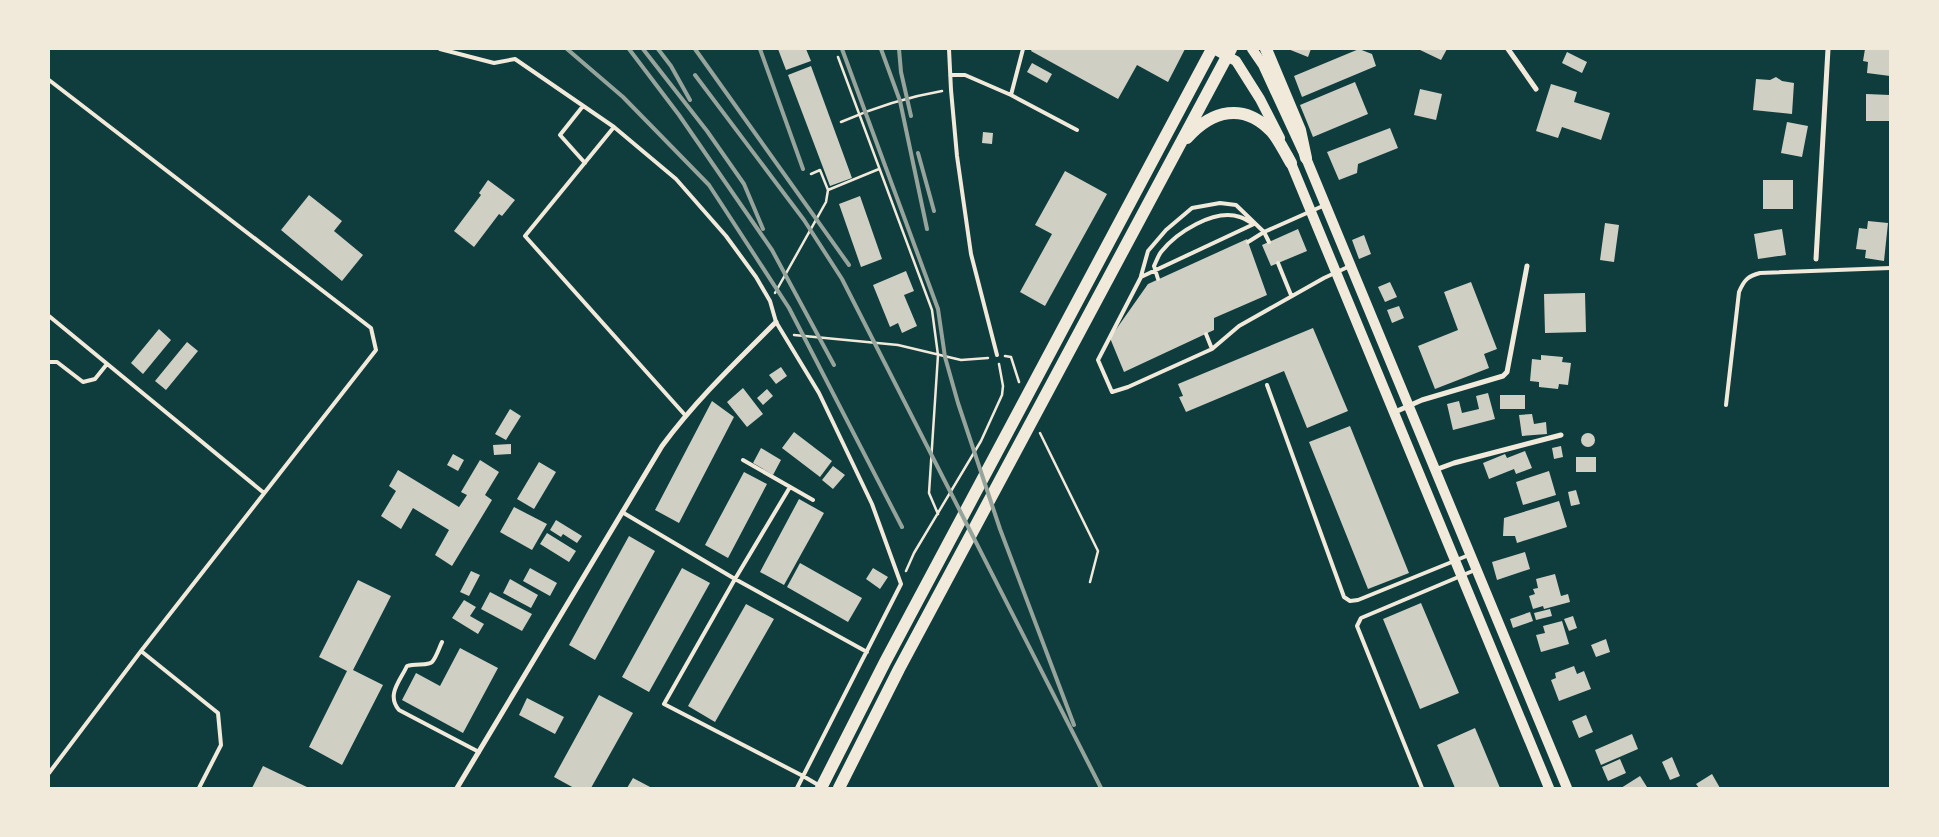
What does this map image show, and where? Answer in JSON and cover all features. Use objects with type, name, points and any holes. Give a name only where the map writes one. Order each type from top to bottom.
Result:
[{"type":"main road","points":[[822,788],[885,662],[1213,49],[1229,52],[1245,72],[1278,133],[1550,788]]},
{"type":"main road","points":[[1252,49],[1264,65],[1306,158],[1566,788]]},
{"type":"main road","points":[[1266,49],[1300,130],[1306,158]]},
{"type":"main road","points":[[839,788],[899,669],[1229,52]]},
{"type":"main road","points":[[1177,149],[1195,129],[1216,115],[1235,112],[1252,118],[1272,132],[1291,162]]},
{"type":"street","points":[[1508,49],[1536,88]]},
{"type":"street","points":[[1816,259],[1828,49]]},
{"type":"street","points":[[1395,412],[1422,400],[1503,376],[1507,372],[1527,266]]},
{"type":"street","points":[[457,788],[662,446],[685,415],[776,322]]},
{"type":"street","points":[[1435,470],[1454,463],[1561,434]]},
{"type":"lane","points":[[440,49],[494,63],[515,59],[614,128],[676,180],[726,236],[756,277],[770,301],[776,322],[819,393],[872,504],[901,584],[797,788]]},
{"type":"lane","points":[[949,49],[957,156],[970,254],[997,355]]},
{"type":"lane","points":[[1012,95],[1023,49]]},
{"type":"lane","points":[[950,75],[965,75],[1012,95],[1077,130]]},
{"type":"lane","points":[[49,80],[371,328],[376,350],[141,651],[49,773]]},
{"type":"lane","points":[[583,106],[560,135],[585,163]]},
{"type":"lane","points":[[614,128],[525,236],[685,415]]},
{"type":"lane","points":[[1268,242],[1259,226],[1236,205],[1220,203],[1192,208],[1166,230],[1148,251],[1140,277],[1098,360],[1112,392],[1128,387],[1212,349],[1239,326],[1291,295],[1350,266]]},
{"type":"lane","points":[[1248,242],[1264,232],[1325,205]]},
{"type":"lane","points":[[1158,279],[1154,266],[1160,253],[1190,228],[1204,220],[1222,216],[1239,216],[1259,226]]},
{"type":"lane","points":[[1140,277],[1254,224]]},
{"type":"lane","points":[[1278,263],[1291,295]]},
{"type":"lane","points":[[1726,405],[1739,292],[1742,283],[1748,276],[1760,273],[1890,268]]},
{"type":"lane","points":[[49,316],[264,493]]},
{"type":"lane","points":[[1206,334],[1212,349]]},
{"type":"lane","points":[[49,362],[57,362],[83,382],[95,379],[107,364]]},
{"type":"lane","points":[[1266,385],[1344,597],[1350,601],[1358,600],[1471,554]]},
{"type":"lane","points":[[743,460],[813,500]]},
{"type":"lane","points":[[790,487],[735,578],[664,704],[803,776],[822,788]]},
{"type":"lane","points":[[622,512],[867,652]]},
{"type":"lane","points":[[1422,788],[1356,626],[1361,618],[1477,569]]},
{"type":"lane","points":[[442,642],[432,663],[427,665],[414,663],[407,666],[392,695],[394,704],[399,710],[479,752]]},
{"type":"lane","points":[[141,651],[218,713],[221,745],[198,788]]},
{"type":"path","points":[[838,57],[878,169],[908,243],[932,310],[938,355],[929,493],[938,514]]},
{"type":"path","points":[[841,122],[859,114],[918,95],[951,90]]},
{"type":"path","points":[[828,190],[878,169]]},
{"type":"path","points":[[770,301],[826,202],[828,190],[820,170],[811,174]]},
{"type":"path","points":[[785,334],[898,345],[961,360],[982,360],[997,355],[1011,357],[1021,386]]},
{"type":"path","points":[[901,584],[914,553],[981,441],[1002,395],[1003,386],[997,355]]},
{"type":"path","points":[[1038,428],[1098,551],[1090,582]]},
{"type":"building","points":[[778,49],[806,49],[811,61],[786,70]]},
{"type":"building","points":[[1032,49],[1185,49],[1168,82],[1137,65],[1118,99],[1031,51]]},
{"type":"building","points":[[1288,49],[1311,49],[1308,57]]},
{"type":"building","points":[[1359,49],[1372,54],[1376,66],[1302,97],[1294,76]]},
{"type":"building","points":[[1418,49],[1447,49],[1441,60]]},
{"type":"building","points":[[1865,49],[1890,49],[1890,76],[1867,73],[1868,62],[1863,61]]},
{"type":"building","points":[[1567,52],[1587,62],[1582,73],[1562,63]]},
{"type":"building","points":[[1032,63],[1052,74],[1047,83],[1027,72]]},
{"type":"building","points":[[811,66],[852,178],[830,186],[788,75]]},
{"type":"building","points":[[1776,77],[1782,81],[1794,83],[1792,114],[1753,110],[1756,79],[1770,80]]},
{"type":"building","points":[[1355,82],[1368,114],[1313,137],[1300,105]]},
{"type":"building","points":[[1551,84],[1577,92],[1574,102],[1610,113],[1601,140],[1562,127],[1558,138],[1536,131]]},
{"type":"building","points":[[1420,89],[1442,94],[1436,120],[1414,115]]},
{"type":"building","points":[[1866,94],[1890,95],[1890,121],[1866,121]]},
{"type":"building","points":[[1787,122],[1808,126],[1802,157],[1781,153]]},
{"type":"building","points":[[1390,128],[1398,148],[1358,164],[1357,173],[1339,180],[1327,152]]},
{"type":"building","points":[[983,132],[993,133],[992,144],[982,143]]},
{"type":"building","points":[[1065,171],[1107,194],[1045,306],[1020,292],[1052,234],[1035,225]]},
{"type":"building","points":[[488,180],[515,200],[502,216],[499,214],[474,247],[454,231],[481,195],[479,193]]},
{"type":"building","points":[[1763,180],[1793,180],[1793,209],[1763,209]]},
{"type":"building","points":[[309,195],[342,221],[334,231],[363,255],[342,281],[281,230]]},
{"type":"building","points":[[860,196],[882,259],[861,267],[839,204]]},
{"type":"building","points":[[1868,221],[1888,223],[1884,261],[1865,258],[1866,250],[1856,249],[1859,228],[1867,229]]},
{"type":"building","points":[[1605,223],[1619,225],[1614,262],[1600,260]]},
{"type":"building","points":[[1298,229],[1307,251],[1271,266],[1262,245]]},
{"type":"building","points":[[1782,229],[1786,255],[1758,259],[1754,234]]},
{"type":"building","points":[[1364,235],[1371,254],[1359,259],[1352,240]]},
{"type":"building","points":[[1247,239],[1267,295],[1214,318],[1214,330],[1124,372],[1110,338],[1148,284]]},
{"type":"building","points":[[906,271],[914,291],[904,295],[917,326],[902,333],[898,323],[890,327],[873,285]]},
{"type":"building","points":[[1390,282],[1397,297],[1385,302],[1378,287]]},
{"type":"building","points":[[1471,282],[1497,349],[1484,354],[1489,368],[1435,389],[1418,346],[1458,330],[1444,292]]},
{"type":"building","points":[[1585,293],[1586,332],[1545,333],[1544,294]]},
{"type":"building","points":[[1399,306],[1404,318],[1392,323],[1387,310]]},
{"type":"building","points":[[1313,328],[1348,411],[1307,428],[1284,371],[1186,412],[1179,397],[1183,396],[1178,384]]},
{"type":"building","points":[[159,329],[171,340],[143,374],[131,363]]},
{"type":"building","points":[[187,342],[198,351],[166,390],[155,381]]},
{"type":"building","points":[[1541,355],[1563,357],[1562,362],[1571,363],[1568,385],[1559,384],[1558,389],[1539,387],[1539,382],[1530,381],[1532,359],[1541,360]]},
{"type":"building","points":[[781,367],[787,376],[776,384],[769,375]]},
{"type":"building","points":[[743,388],[763,414],[747,427],[727,402]]},
{"type":"building","points":[[767,389],[773,396],[763,405],[757,398]]},
{"type":"building","points":[[1488,393],[1495,419],[1453,430],[1447,404],[1459,401],[1462,413],[1479,409],[1476,396]]},
{"type":"building","points":[[1500,395],[1525,395],[1525,409],[1500,409]]},
{"type":"building","points":[[712,401],[734,417],[679,523],[655,510]]},
{"type":"building","points":[[510,409],[521,416],[506,440],[495,434]]},
{"type":"building","points":[[1532,414],[1534,424],[1546,422],[1547,434],[1522,436],[1519,415]]},
{"type":"building","points":[[1350,426],[1409,573],[1368,589],[1309,442]]},
{"type":"building","points":[[794,432],[832,461],[820,477],[782,448]]},
{"type":"building","points":[[1588,433],[1593,435],[1595,440],[1593,445],[1588,447],[1583,445],[1581,440],[1583,435]]},
{"type":"building","points":[[511,444],[511,454],[494,455],[493,445]]},
{"type":"building","points":[[1561,446],[1563,457],[1554,459],[1552,448]]},
{"type":"building","points":[[761,448],[781,460],[773,475],[753,463]]},
{"type":"building","points":[[1525,451],[1532,468],[1516,474],[1514,469],[1489,479],[1483,463],[1505,454],[1507,458]]},
{"type":"building","points":[[453,454],[464,460],[458,471],[447,465]]},
{"type":"building","points":[[1576,457],[1596,457],[1596,472],[1576,472]]},
{"type":"building","points":[[480,460],[499,472],[485,495],[492,500],[452,566],[435,555],[449,530],[413,508],[401,529],[381,516],[396,491],[389,486],[398,470],[459,507],[467,495],[461,492]]},
{"type":"building","points":[[539,462],[556,472],[534,509],[517,499]]},
{"type":"building","points":[[833,466],[845,475],[833,489],[822,480]]},
{"type":"building","points":[[1549,471],[1556,495],[1523,505],[1516,482]]},
{"type":"building","points":[[744,472],[767,484],[728,558],[705,545]]},
{"type":"building","points":[[1576,490],[1580,504],[1571,506],[1568,492]]},
{"type":"building","points":[[799,499],[824,513],[784,585],[760,572]]},
{"type":"building","points":[[1559,501],[1567,527],[1517,543],[1515,536],[1503,536],[1504,518]]},
{"type":"building","points":[[514,507],[547,524],[532,550],[500,532]]},
{"type":"building","points":[[556,520],[582,536],[577,543],[563,534],[561,537],[550,530]]},
{"type":"building","points":[[547,533],[576,551],[569,562],[540,544]]},
{"type":"building","points":[[629,536],[655,551],[595,660],[569,645]]},
{"type":"building","points":[[1525,552],[1530,569],[1497,580],[1492,562]]},
{"type":"building","points":[[800,563],[862,598],[848,622],[787,587]]},
{"type":"building","points":[[530,568],[557,583],[550,596],[523,581]]},
{"type":"building","points":[[682,568],[710,583],[649,692],[622,677]]},
{"type":"building","points":[[873,568],[888,577],[880,589],[866,579]]},
{"type":"building","points":[[471,571],[480,575],[469,596],[460,592]]},
{"type":"building","points":[[1555,574],[1561,596],[1568,594],[1570,602],[1544,609],[1543,606],[1533,609],[1529,596],[1535,594],[1533,589],[1538,588],[1536,579]]},
{"type":"building","points":[[510,579],[538,595],[531,608],[503,593]]},
{"type":"building","points":[[358,580],[391,596],[353,670],[383,685],[342,765],[309,747],[347,671],[319,657]]},
{"type":"building","points":[[490,592],[532,614],[522,631],[481,609]]},
{"type":"building","points":[[464,600],[476,607],[470,616],[484,624],[478,634],[452,618]]},
{"type":"building","points":[[1421,603],[1459,693],[1420,709],[1383,619]]},
{"type":"building","points":[[746,604],[774,619],[715,722],[688,706]]},
{"type":"building","points":[[1550,609],[1552,616],[1536,620],[1534,613]]},
{"type":"building","points":[[1530,612],[1533,621],[1513,628],[1510,619]]},
{"type":"building","points":[[1573,616],[1577,628],[1569,631],[1564,619]]},
{"type":"building","points":[[1562,621],[1569,644],[1541,652],[1536,635],[1545,633],[1543,626]]},
{"type":"building","points":[[1606,639],[1610,652],[1596,657],[1591,645]]},
{"type":"building","points":[[460,648],[498,668],[463,733],[402,700],[416,673],[440,686]]},
{"type":"building","points":[[1574,666],[1577,674],[1584,671],[1591,689],[1559,701],[1551,680],[1556,678],[1555,673]]},
{"type":"building","points":[[599,695],[633,713],[591,788],[574,788],[554,777]]},
{"type":"building","points":[[527,698],[564,717],[555,734],[519,715]]},
{"type":"building","points":[[1586,715],[1593,732],[1579,738],[1572,721]]},
{"type":"building","points":[[1475,728],[1500,788],[1455,788],[1437,745]]},
{"type":"building","points":[[1632,734],[1638,749],[1601,765],[1595,750]]},
{"type":"building","points":[[1672,757],[1680,776],[1670,780],[1662,762]]},
{"type":"building","points":[[1620,759],[1626,773],[1608,781],[1602,767]]},
{"type":"building","points":[[263,766],[309,788],[252,788]]},
{"type":"building","points":[[1712,774],[1720,788],[1699,788],[1696,784]]},
{"type":"building","points":[[1640,776],[1646,788],[1621,788]]},
{"type":"building","points":[[633,778],[652,788],[627,788]]},
{"type":"railway","points":[[567,49],[623,97],[709,185],[789,308],[902,527]]},
{"type":"railway","points":[[629,49],[679,115],[772,250],[834,365]]},
{"type":"railway","points":[[643,49],[707,131],[744,184],[763,229]]},
{"type":"railway","points":[[658,49],[671,66],[690,100]]},
{"type":"railway","points":[[695,49],[849,265]]},
{"type":"railway","points":[[760,49],[803,169]]},
{"type":"railway","points":[[842,49],[938,309],[945,357],[958,403],[1000,529],[1074,725]]},
{"type":"railway","points":[[881,49],[900,101],[927,229]]},
{"type":"railway","points":[[899,49],[901,72],[911,116]]},
{"type":"railway","points":[[695,75],[804,220],[842,279],[1101,788]]},
{"type":"railway","points":[[918,153],[934,211]]}]
